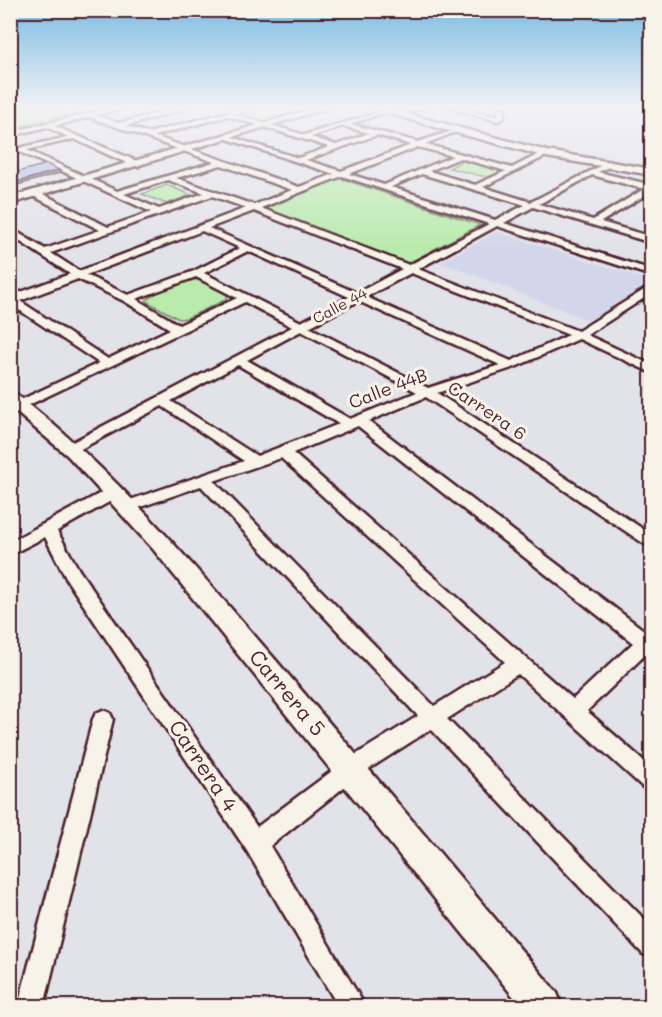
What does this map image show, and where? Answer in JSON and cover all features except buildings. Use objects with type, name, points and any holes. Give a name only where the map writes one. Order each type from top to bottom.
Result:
[{"type":"street","points":[[33,155],[158,212]]},
{"type":"street","points":[[115,155],[136,164]]},
{"type":"street","points":[[10,201],[165,155]]},
{"type":"street","points":[[198,155],[298,190]]},
{"type":"street","points":[[284,155],[651,273]]},
{"type":"street","points":[[298,160],[311,155]]},
{"type":"street","points":[[11,300],[387,155]]},
{"type":"street","points":[[475,188],[543,155]]},
{"type":"street","points":[[547,155],[651,170]]},
{"type":"street","points":[[564,155],[607,165]]},
{"type":"street","points":[[385,187],[459,156],[512,170]]},
{"type":"street","points":[[117,193],[219,163]]},
{"type":"street","points":[[42,167],[52,164]]},
{"type":"street","name":"Calle 44","points":[[70,448],[607,165]]},
{"type":"street","points":[[423,172],[651,240]]},
{"type":"street","points":[[592,173],[650,187]]},
{"type":"street","points":[[166,177],[252,207],[579,335],[651,370]]},
{"type":"street","points":[[594,223],[650,187]]},
{"type":"street","points":[[44,253],[212,193]]},
{"type":"street","points":[[36,194],[108,230]]},
{"type":"street","points":[[201,227],[511,365]]},
{"type":"street","points":[[10,231],[78,275],[128,299],[179,330]]},
{"type":"street","points":[[128,299],[197,273],[247,248]]},
{"type":"street","name":"Carrera 6","points":[[197,273],[427,392],[651,543]]},
{"type":"street","name":"Calle 44B","points":[[122,499],[204,480],[283,452],[427,392],[511,365],[579,335],[651,288]]},
{"type":"street","points":[[14,404],[108,364],[246,297]]},
{"type":"street","points":[[11,300],[108,364]]},
{"type":"street","points":[[239,360],[354,422],[650,642],[573,712]]},
{"type":"street","points":[[162,400],[254,461]]},
{"type":"street","name":"Carrera 5","points":[[14,404],[70,448],[122,499],[351,769],[544,1006]]},
{"type":"street","points":[[283,452],[651,782]]},
{"type":"street","points":[[204,480],[651,945]]},
{"type":"street","points":[[10,549],[48,529],[122,499]]},
{"type":"street","name":"Carrera 4","points":[[48,529],[74,575],[255,843],[352,1006]]},
{"type":"street","points":[[255,843],[351,769],[519,663]]},
{"type":"street","points":[[31,1006],[103,719]]},
{"type":"shaded area","points":[[497,232],[651,281],[593,322],[441,262]]},
{"type":"green space","points":[[462,161],[503,171],[490,178],[449,168]]},
{"type":"green space","points":[[339,178],[480,225],[401,267],[263,210]]},
{"type":"green space","points":[[167,185],[191,195],[166,204],[142,194]]},
{"type":"green space","points":[[202,279],[227,293],[227,299],[187,318],[179,319],[146,301],[165,288]]}]
